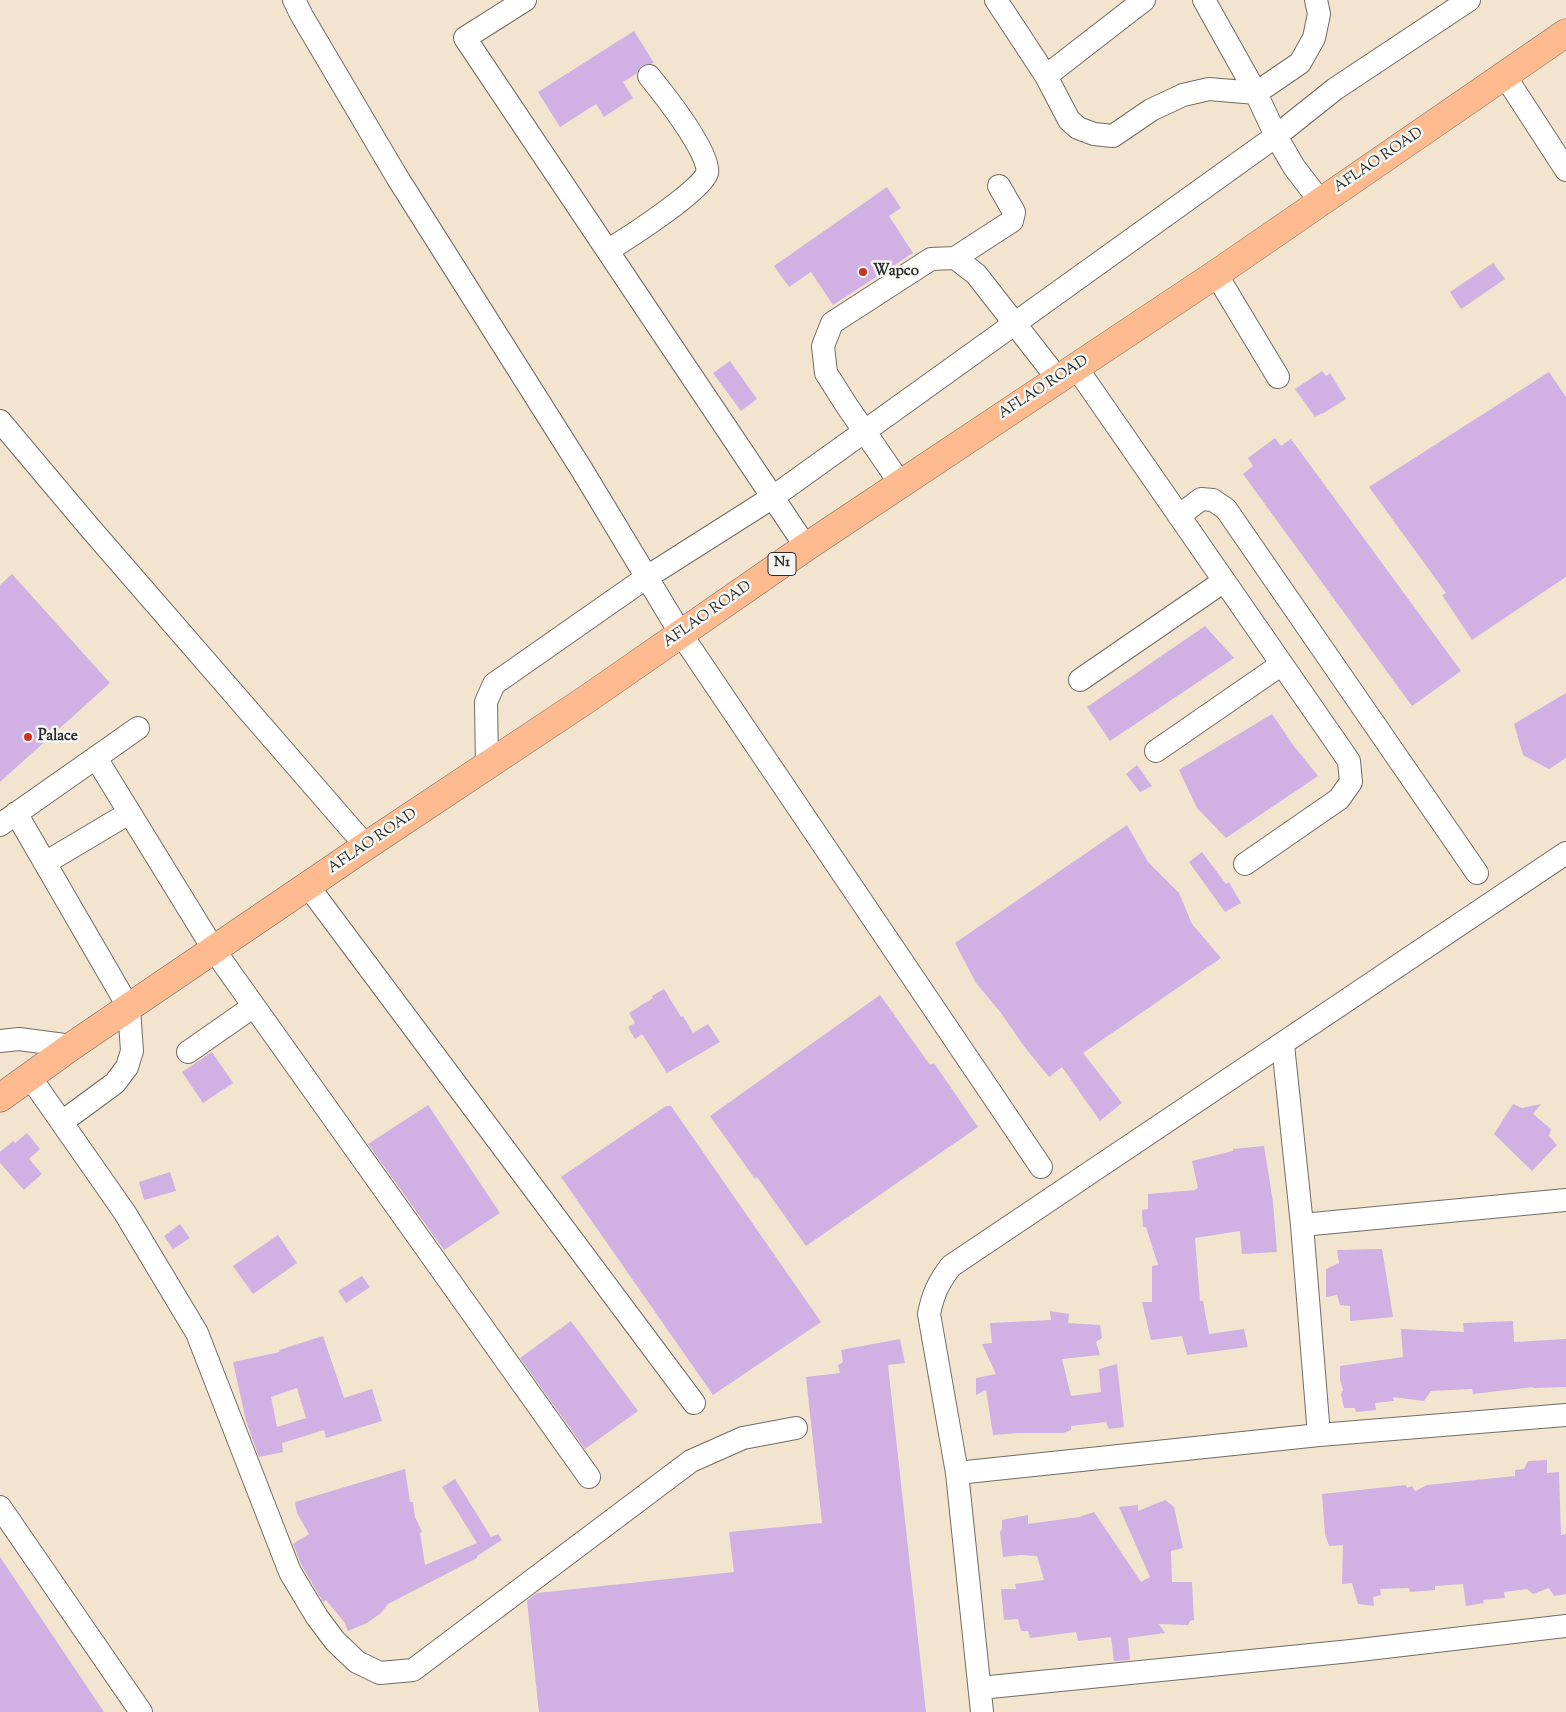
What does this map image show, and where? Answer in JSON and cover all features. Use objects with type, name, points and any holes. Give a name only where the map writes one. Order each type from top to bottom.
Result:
[{"type":"highway","name":"AFLAO ROAD","points":[[0,1098],[72,1046],[366,846],[487,766],[900,483],[1216,274],[1566,33]]},
{"type":"street","points":[[294,0],[397,176],[504,345],[681,634],[1041,1167]]},
{"type":"street","points":[[525,0],[465,38],[806,547]]},
{"type":"street","points":[[996,0],[1046,76],[1069,120],[1078,128],[1094,134],[1113,136],[1151,110],[1183,95],[1209,89],[1256,93],[1300,63],[1314,38],[1319,14],[1316,0]]},
{"type":"street","points":[[1046,76],[1144,0]]},
{"type":"street","points":[[1204,0],[1256,93],[1276,136],[1294,167],[1320,201]]},
{"type":"street","points":[[487,766],[486,702],[494,684],[646,578],[773,497],[1276,136],[1335,89],[1469,0]]},
{"type":"street","points":[[608,250],[672,207],[702,182],[708,173],[706,161],[690,131],[649,76]]},
{"type":"street","points":[[1505,76],[1566,170]]},
{"type":"street","points":[[900,483],[826,373],[823,346],[832,323],[931,259],[955,258],[1012,221],[1014,212],[999,186]]},
{"type":"street","points":[[955,258],[976,274],[1014,323],[1067,373],[1179,516],[1349,761],[1351,782],[1339,799],[1246,864]]},
{"type":"street","points":[[1216,274],[1278,376]]},
{"type":"street","points":[[0,421],[366,846]]},
{"type":"street","points":[[1179,516],[1201,499],[1213,500],[1226,509],[1477,874]]},
{"type":"street","points":[[1080,680],[1224,581]]},
{"type":"street","points":[[1156,751],[1282,664]]},
{"type":"street","points":[[62,1122],[116,1083],[127,1067],[132,1051],[129,1008],[45,863],[8,819],[138,728]]},
{"type":"street","points":[[96,758],[214,950],[589,1477]]},
{"type":"street","points":[[45,863],[130,813]]},
{"type":"street","points":[[982,1712],[957,1473],[929,1314],[934,1294],[941,1279],[951,1266],[1282,1045],[1566,852]]},
{"type":"street","points":[[308,886],[694,1403]]},
{"type":"street","points":[[188,1052],[254,1006]]},
{"type":"street","points":[[0,1041],[19,1039],[72,1046]]},
{"type":"street","points":[[1282,1045],[1302,1225],[1319,1435]]},
{"type":"street","points":[[30,1076],[125,1213],[197,1333],[287,1563],[317,1617],[335,1641],[357,1662],[380,1673],[413,1670],[691,1462],[743,1438],[796,1428]]},
{"type":"street","points":[[1302,1225],[1566,1200]]},
{"type":"street","points":[[957,1473],[1319,1435],[1566,1416]]},
{"type":"street","points":[[0,1507],[141,1712]]},
{"type":"street","points":[[980,1688],[1351,1651],[1566,1626]]},
{"type":"building","points":[[634,31],[654,63],[641,66],[636,74],[623,82],[633,98],[604,117],[596,104],[560,127],[538,92]]},
{"type":"building","points":[[887,187],[901,208],[889,216],[913,253],[833,305],[811,272],[789,287],[774,266]]},
{"type":"building","points":[[1493,263],[1505,279],[1461,309],[1450,292]]},
{"type":"building","points":[[730,361],[757,399],[741,411],[713,373]]},
{"type":"building","points":[[1322,371],[1326,376],[1330,373],[1346,399],[1315,417],[1295,389]]},
{"type":"building","points":[[1549,372],[1566,397],[1566,577],[1472,640],[1442,595],[1446,593],[1369,487]]},
{"type":"building","points":[[1275,438],[1281,446],[1291,439],[1461,671],[1412,706],[1243,474],[1253,466],[1248,458]]},
{"type":"building","points":[[12,574],[110,683],[0,782],[0,585]]},
{"type":"building","points":[[1205,626],[1234,658],[1110,741],[1087,707]]},
{"type":"building","points":[[1566,693],[1566,758],[1549,769],[1523,755],[1514,724]]},
{"type":"building","points":[[1272,714],[1293,745],[1318,776],[1226,838],[1197,808],[1179,770]]},
{"type":"building","points":[[1137,765],[1152,786],[1140,792],[1126,774]]},
{"type":"building","points":[[1127,825],[1148,862],[1179,893],[1192,924],[1221,958],[1083,1053],[1122,1103],[1100,1121],[1062,1067],[1049,1077],[976,983],[955,943]]},
{"type":"building","points":[[1202,852],[1226,884],[1229,882],[1241,903],[1225,912],[1189,862]]},
{"type":"building","points":[[664,989],[693,1033],[708,1024],[720,1042],[667,1073],[642,1034],[635,1039],[628,1027],[635,1023],[629,1013]]},
{"type":"building","points":[[880,995],[930,1065],[934,1063],[978,1127],[806,1246],[757,1177],[755,1179],[710,1116]]},
{"type":"building","points":[[212,1052],[233,1083],[203,1103],[182,1072]]},
{"type":"building","points":[[1513,1104],[1522,1108],[1541,1104],[1533,1114],[1551,1129],[1549,1136],[1557,1145],[1532,1171],[1494,1134]]},
{"type":"building","points":[[428,1105],[500,1213],[444,1250],[368,1144]]},
{"type":"building","points":[[666,1106],[671,1106],[821,1322],[713,1395],[561,1177]]},
{"type":"building","points":[[27,1133],[40,1149],[29,1159],[42,1174],[24,1190],[0,1163],[0,1152],[13,1141],[15,1143]]},
{"type":"building","points":[[1264,1146],[1273,1202],[1277,1252],[1242,1254],[1240,1231],[1195,1238],[1200,1301],[1203,1301],[1209,1334],[1244,1329],[1248,1347],[1187,1355],[1182,1336],[1151,1340],[1142,1302],[1152,1302],[1152,1266],[1158,1265],[1146,1227],[1143,1227],[1142,1210],[1148,1209],[1148,1194],[1196,1190],[1198,1188],[1192,1161],[1233,1151],[1233,1149]]},
{"type":"building","points":[[170,1172],[176,1191],[144,1200],[139,1182]]},
{"type":"building","points":[[180,1224],[190,1238],[173,1249],[164,1236]]},
{"type":"building","points":[[278,1235],[297,1263],[253,1294],[233,1266]]},
{"type":"building","points":[[1382,1249],[1393,1317],[1350,1321],[1350,1306],[1340,1305],[1337,1295],[1326,1297],[1326,1269],[1339,1263],[1337,1250]]},
{"type":"building","points":[[362,1276],[370,1287],[346,1303],[338,1291]]},
{"type":"building","points":[[1050,1311],[1069,1314],[1068,1323],[1100,1325],[1102,1338],[1096,1342],[1100,1355],[1062,1359],[1071,1396],[1101,1392],[1099,1369],[1117,1364],[1124,1427],[1109,1429],[1106,1422],[1071,1426],[1071,1430],[1063,1433],[993,1435],[986,1390],[976,1395],[976,1378],[996,1374],[982,1344],[992,1343],[990,1323],[1051,1320]]},
{"type":"building","points":[[571,1321],[638,1411],[585,1449],[520,1358]]},
{"type":"building","points":[[1513,1321],[1514,1342],[1566,1339],[1566,1387],[1533,1387],[1473,1394],[1472,1389],[1431,1391],[1424,1401],[1393,1397],[1394,1401],[1375,1403],[1376,1410],[1356,1412],[1355,1408],[1344,1408],[1341,1394],[1343,1390],[1340,1380],[1340,1366],[1403,1357],[1401,1329],[1464,1332],[1463,1323]]},
{"type":"building","points":[[323,1336],[344,1398],[372,1389],[382,1421],[326,1438],[324,1430],[282,1443],[283,1452],[259,1457],[246,1421],[233,1362],[280,1352],[279,1350]],"holes":[[[297,1388],[306,1418],[277,1427],[271,1397]]]},
{"type":"building","points":[[900,1339],[905,1363],[888,1365],[926,1712],[539,1712],[527,1601],[537,1593],[734,1572],[729,1532],[822,1523],[806,1377],[840,1373],[838,1365],[843,1362],[841,1350]]},
{"type":"building","points":[[1547,1460],[1547,1473],[1559,1472],[1561,1535],[1566,1534],[1566,1594],[1554,1596],[1549,1588],[1533,1594],[1527,1589],[1504,1592],[1505,1598],[1483,1600],[1484,1603],[1466,1606],[1463,1584],[1435,1586],[1435,1590],[1410,1592],[1409,1588],[1380,1589],[1381,1595],[1373,1597],[1374,1606],[1358,1604],[1352,1583],[1342,1584],[1343,1545],[1329,1546],[1325,1534],[1322,1494],[1406,1485],[1407,1488],[1412,1486],[1415,1491],[1427,1485],[1515,1476],[1515,1470],[1524,1469],[1528,1461]]},
{"type":"building","points":[[405,1469],[410,1502],[413,1502],[415,1517],[422,1532],[420,1533],[425,1565],[477,1543],[442,1487],[455,1479],[491,1537],[498,1534],[502,1540],[477,1556],[477,1558],[388,1604],[381,1613],[367,1623],[348,1631],[345,1623],[326,1600],[323,1602],[302,1566],[293,1544],[309,1534],[297,1513],[295,1502]]},
{"type":"building","points":[[1165,1500],[1174,1507],[1183,1548],[1171,1551],[1172,1582],[1192,1582],[1194,1620],[1190,1621],[1188,1625],[1159,1624],[1165,1633],[1128,1638],[1130,1660],[1114,1661],[1111,1637],[1078,1641],[1076,1632],[1030,1638],[1028,1631],[1021,1631],[1018,1619],[1004,1620],[1001,1589],[1016,1589],[1015,1584],[1044,1580],[1037,1556],[1003,1557],[1000,1532],[1002,1520],[1028,1515],[1028,1524],[1079,1517],[1094,1512],[1141,1582],[1150,1577],[1119,1507],[1138,1505],[1138,1511]]},
{"type":"building","points":[[0,1557],[104,1712],[0,1712]]},
{"type":"place","name":"Wapco","points":[[863,272]]},
{"type":"place","name":"Palace","points":[[28,737]]}]
